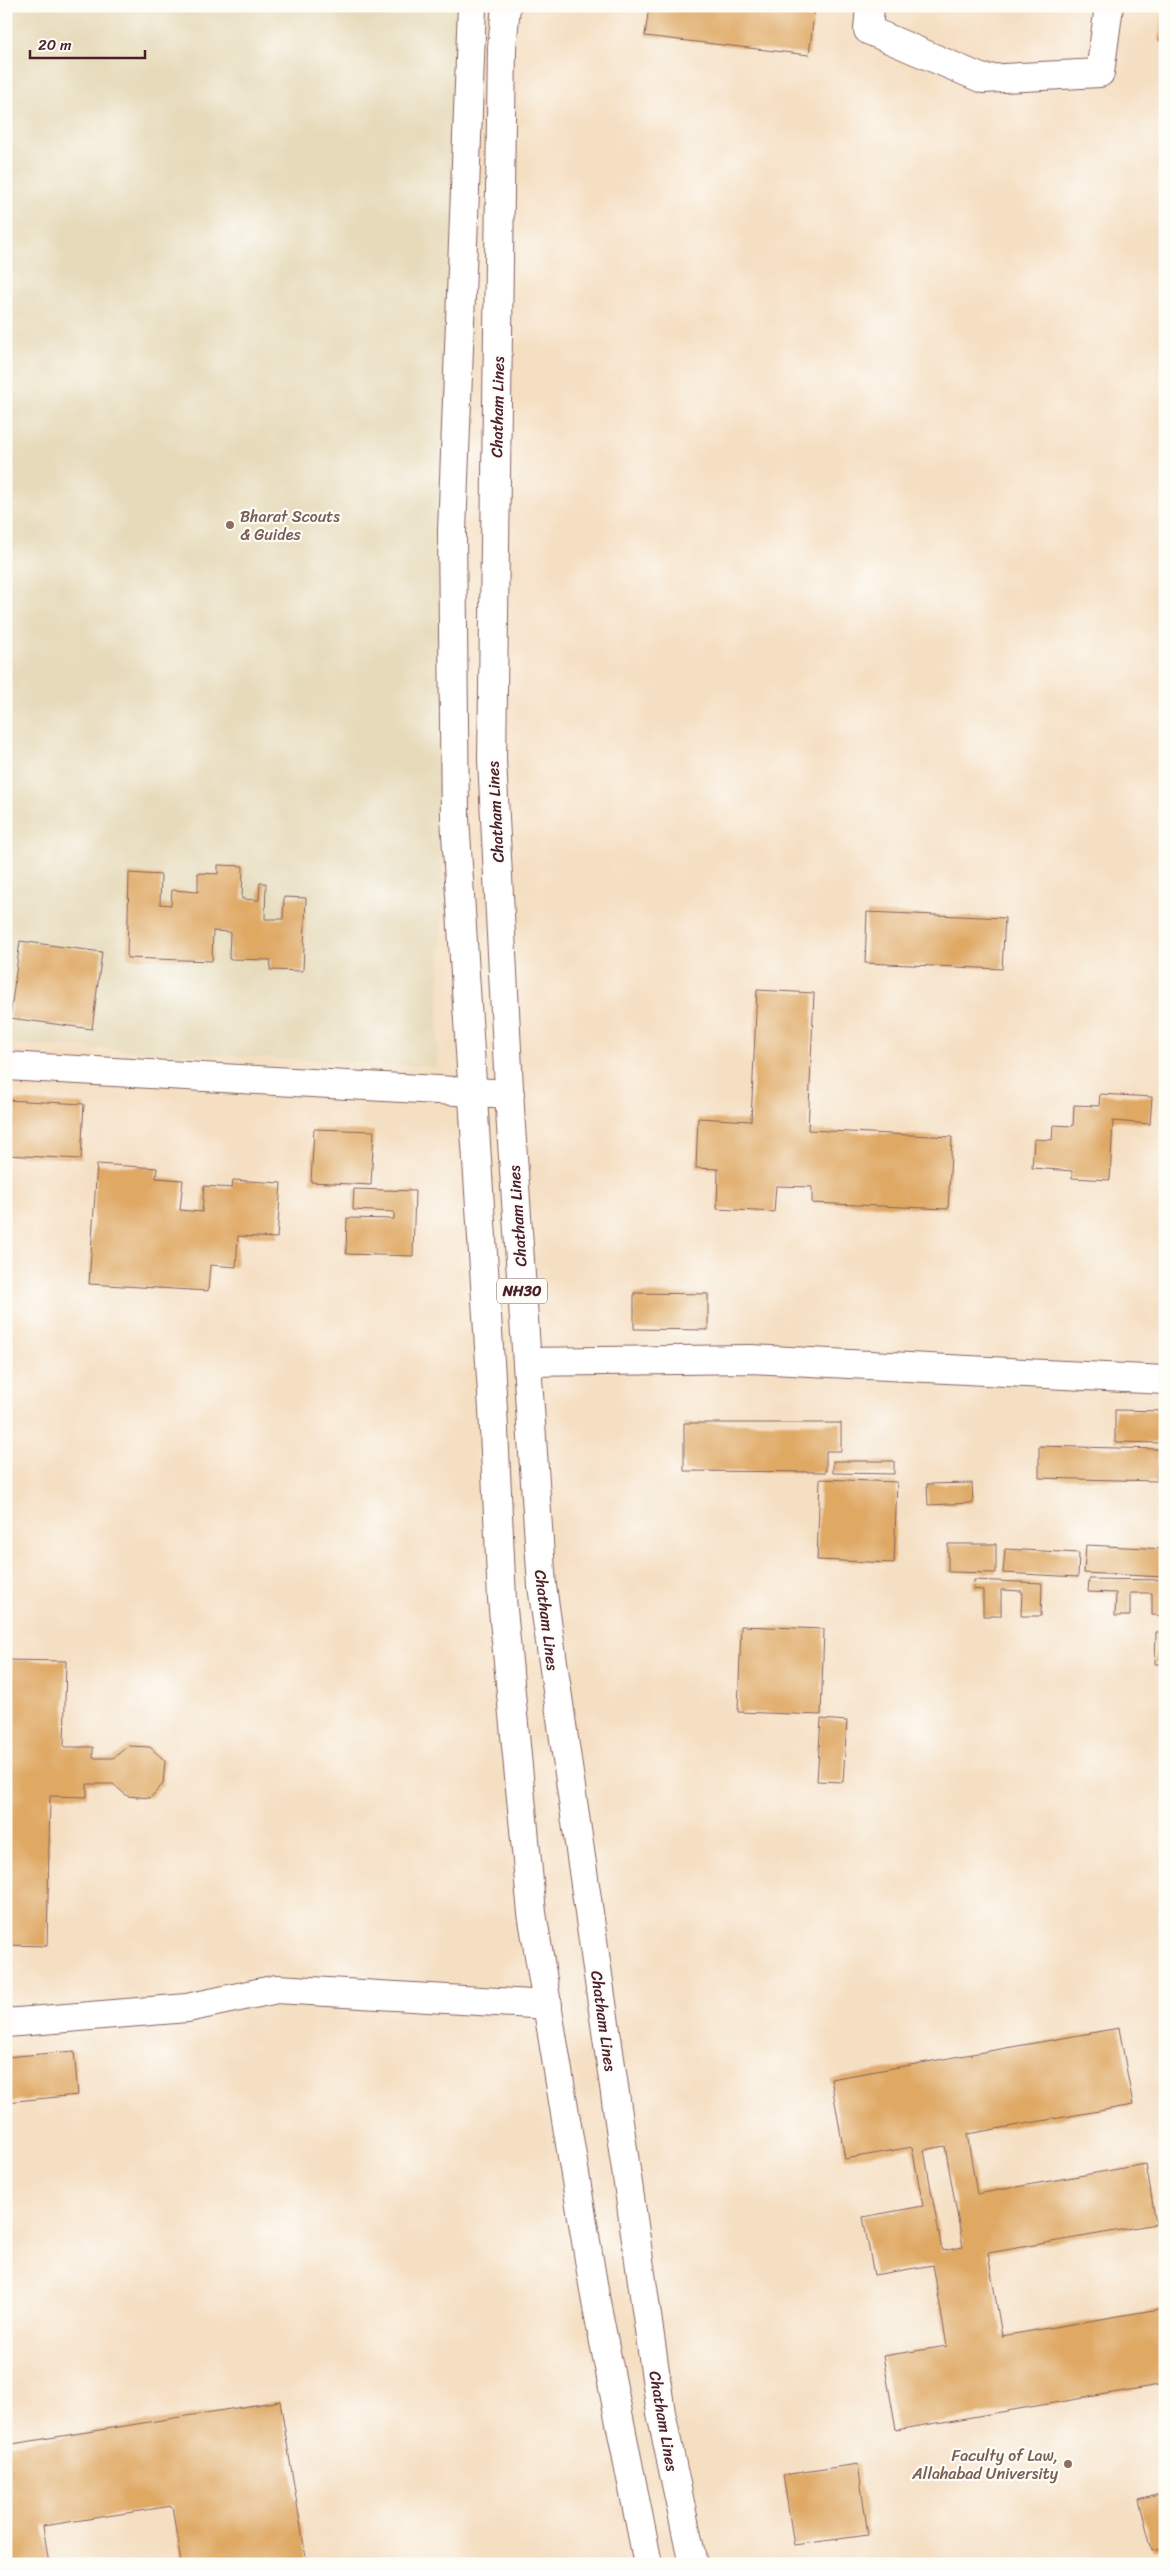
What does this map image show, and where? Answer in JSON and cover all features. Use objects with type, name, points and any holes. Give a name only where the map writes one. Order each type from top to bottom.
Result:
[{"type":"main road","name":"NH30","points":[[472,6],[452,532],[455,818],[493,1409],[502,1599],[532,1913],[596,2302],[648,2564]]},
{"type":"main road","name":"Chatham Lines","points":[[506,6],[502,48],[492,760],[510,1094],[542,1586],[661,2413],[693,2564]]},
{"type":"main road","points":[[870,6],[868,30],[983,79],[1100,73],[1108,6]]},
{"type":"main road","points":[[6,1066],[510,1094]]},
{"type":"main road","points":[[527,1362],[750,1358],[1165,1380]]},
{"type":"main road","points":[[6,2023],[187,2008],[277,1989],[548,2005]]},
{"type":"shaded area","name":"Bharat Scouts & Guides","points":[[6,6],[468,6],[437,1067],[6,1044]]},
{"type":"building","points":[[649,6],[815,6],[809,55],[645,36]]},
{"type":"building","points":[[1163,6],[1165,6],[1165,41],[1159,41]]},
{"type":"building","points":[[218,865],[243,866],[242,899],[259,900],[260,883],[266,883],[265,919],[283,919],[284,897],[306,898],[303,971],[270,970],[271,960],[229,959],[230,932],[213,931],[212,961],[127,958],[129,873],[161,875],[160,904],[171,905],[172,890],[198,892],[198,873],[218,874]]},
{"type":"building","points":[[867,912],[1005,918],[1002,969],[865,963]]},
{"type":"building","points":[[20,941],[102,952],[92,1029],[10,1018]]},
{"type":"building","points":[[757,990],[814,993],[808,1130],[952,1137],[948,1209],[812,1203],[812,1187],[776,1186],[774,1212],[717,1209],[718,1169],[696,1168],[698,1118],[751,1121]]},
{"type":"building","points":[[1100,1094],[1152,1097],[1150,1124],[1113,1121],[1110,1180],[1072,1178],[1072,1171],[1032,1168],[1034,1139],[1052,1140],[1053,1125],[1073,1126],[1074,1105],[1099,1106]]},
{"type":"building","points":[[6,1100],[84,1104],[81,1159],[6,1155]]},
{"type":"building","points":[[314,1129],[374,1131],[371,1185],[311,1182]]},
{"type":"building","points":[[97,1164],[157,1168],[156,1178],[183,1180],[180,1210],[202,1212],[204,1186],[232,1188],[233,1180],[281,1183],[277,1238],[238,1236],[236,1267],[210,1265],[208,1291],[89,1284]]},
{"type":"building","points":[[354,1189],[415,1191],[413,1256],[346,1254],[347,1218],[394,1219],[394,1212],[353,1210]]},
{"type":"building","points":[[634,1293],[708,1294],[708,1330],[634,1329]]},
{"type":"building","points":[[1115,1410],[1165,1411],[1164,1443],[1115,1442]]},
{"type":"building","points":[[684,1423],[841,1423],[841,1451],[826,1451],[826,1472],[684,1471]]},
{"type":"building","points":[[1039,1446],[1158,1449],[1157,1481],[1039,1478]]},
{"type":"building","points":[[833,1461],[894,1461],[894,1474],[833,1473]]},
{"type":"building","points":[[820,1479],[897,1482],[894,1563],[817,1560]]},
{"type":"building","points":[[972,1483],[973,1503],[928,1505],[927,1484]]},
{"type":"building","points":[[948,1544],[996,1544],[996,1573],[948,1572]]},
{"type":"building","points":[[1086,1545],[1165,1549],[1165,1577],[1084,1573]]},
{"type":"building","points":[[1005,1549],[1079,1553],[1078,1577],[1003,1573]]},
{"type":"building","points":[[1089,1579],[1165,1580],[1165,1616],[1152,1615],[1152,1593],[1130,1593],[1130,1616],[1115,1616],[1116,1593],[1088,1592]]},
{"type":"building","points":[[974,1580],[1042,1583],[1041,1616],[1021,1616],[1022,1591],[1001,1590],[1001,1616],[983,1616],[983,1590],[973,1589]]},
{"type":"building","points":[[741,1626],[824,1629],[821,1715],[738,1712]]},
{"type":"building","points":[[1156,1632],[1165,1632],[1165,1664],[1155,1664]]},
{"type":"building","points":[[6,1660],[66,1661],[64,1747],[93,1747],[93,1758],[113,1758],[128,1746],[150,1747],[165,1761],[163,1784],[150,1798],[127,1796],[113,1784],[87,1784],[87,1797],[50,1796],[47,1946],[6,1945],[6,1779],[9,1779],[9,1763],[6,1763],[6,1733],[11,1733],[11,1719],[6,1719]]},
{"type":"building","points":[[1162,1684],[1165,1684],[1165,1712],[1161,1712]]},
{"type":"building","points":[[821,1719],[847,1721],[843,1782],[817,1781]]},
{"type":"building","points":[[1119,2028],[1133,2105],[967,2134],[977,2194],[1146,2164],[1156,2224],[988,2253],[1002,2336],[1165,2308],[1165,2384],[896,2430],[883,2356],[947,2346],[933,2265],[874,2275],[863,2217],[923,2206],[912,2147],[845,2159],[831,2079]],"holes":[[[945,2146],[963,2247],[942,2251],[924,2150]]]},
{"type":"building","points":[[74,2051],[78,2095],[6,2102],[6,2057]]},
{"type":"building","points":[[280,2401],[307,2564],[181,2564],[172,2506],[43,2526],[49,2564],[6,2564],[6,2445]]},
{"type":"building","points":[[858,2464],[868,2535],[794,2545],[783,2475]]},
{"type":"building","points":[[1165,2493],[1165,2547],[1152,2550],[1139,2500]]},
{"type":"place","name":"Bharat Scouts & Guides","points":[[230,525]]},
{"type":"place","name":"Faculty of Law, Allahabad University","points":[[1068,2464]]}]
